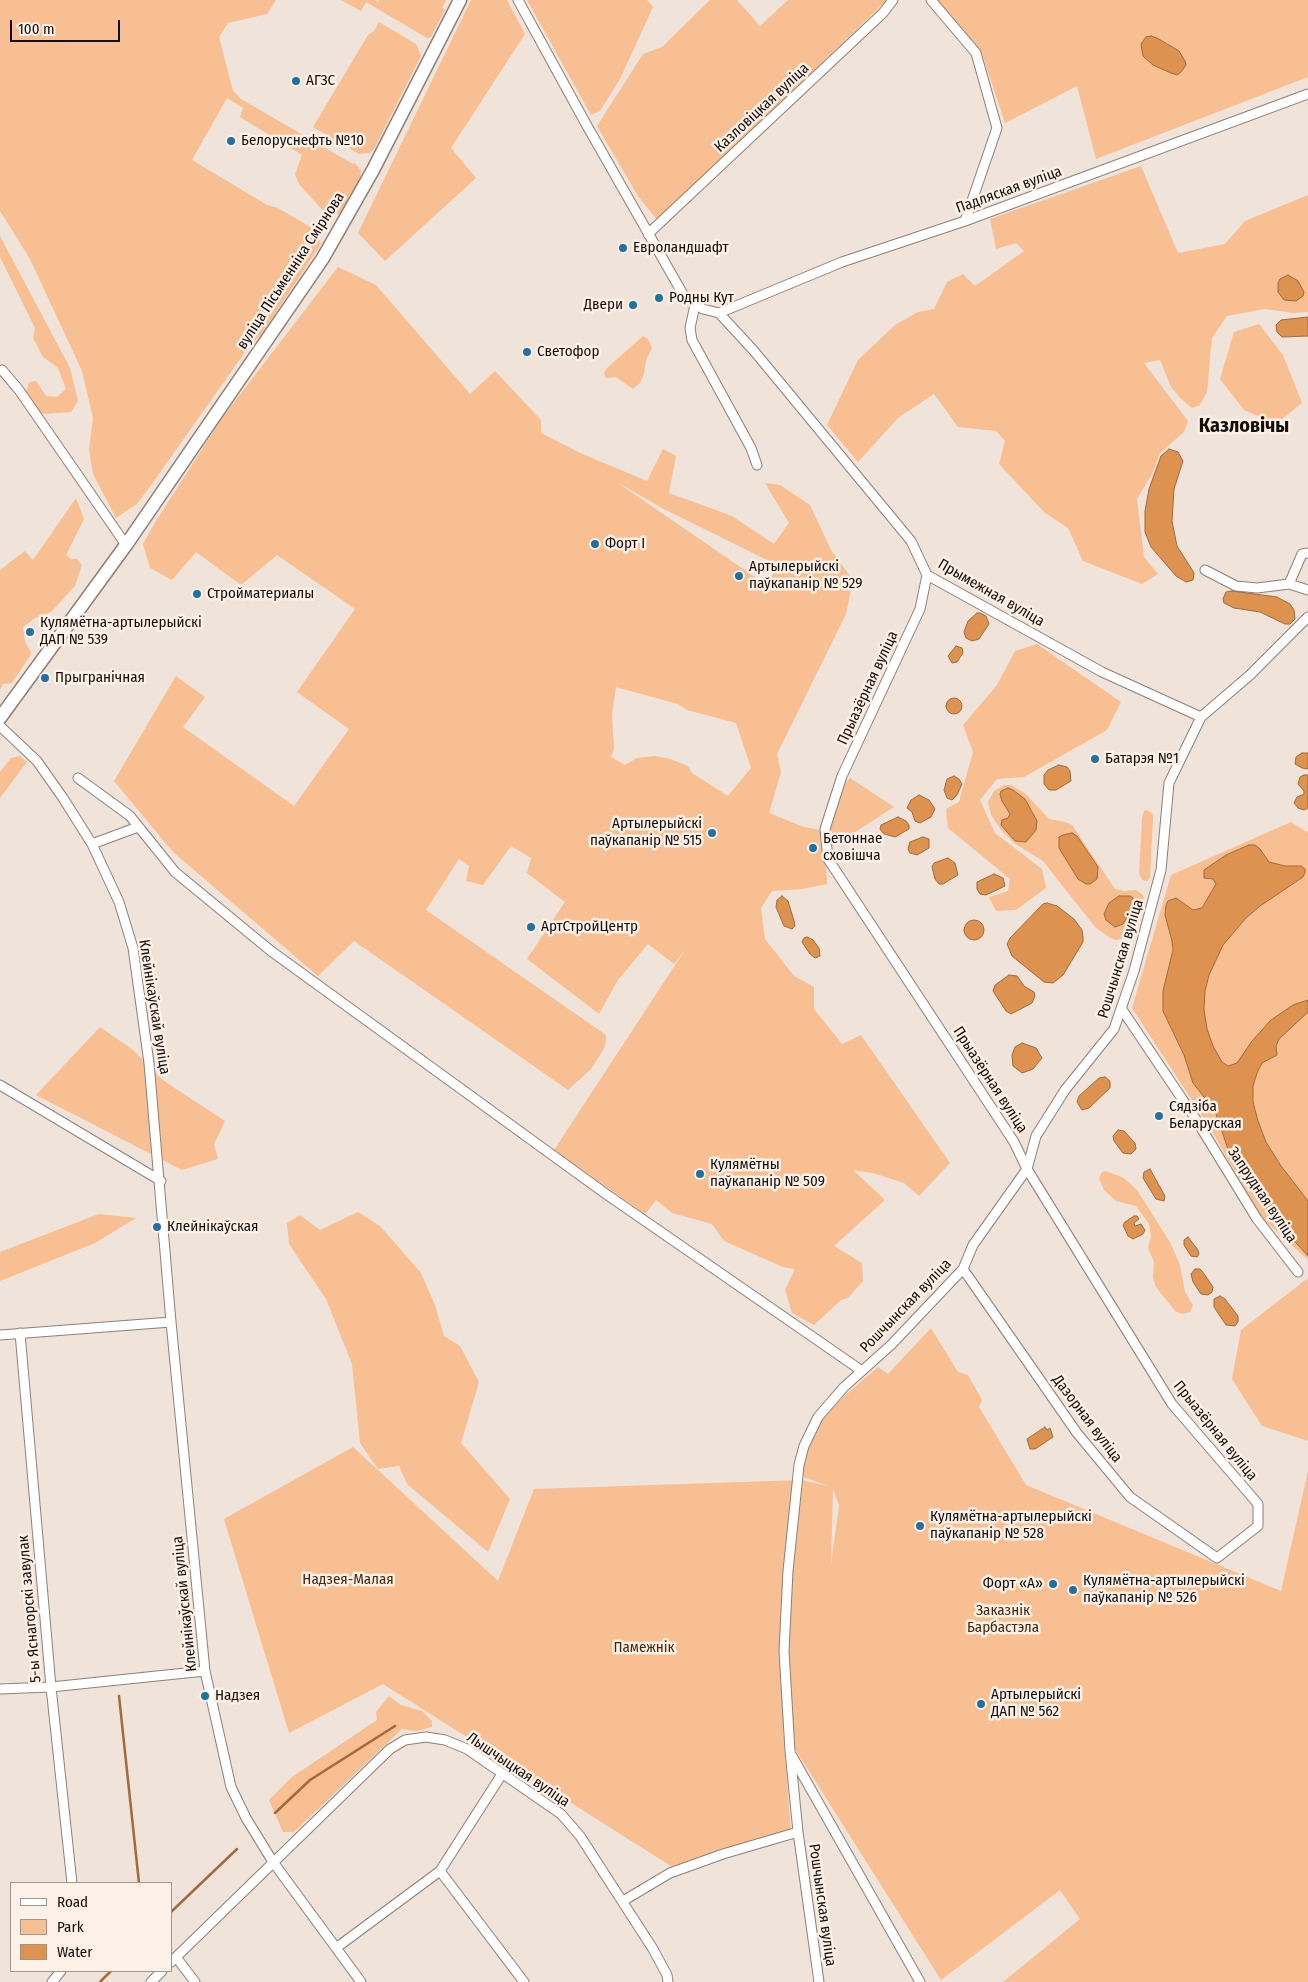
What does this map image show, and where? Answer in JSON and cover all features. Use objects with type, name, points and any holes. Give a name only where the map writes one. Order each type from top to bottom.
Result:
[{"type":"main road","name":"вуліца Пісьменніка Смірнова","points":[[0,718],[126,545],[341,229],[460,0]]},
{"type":"street","name":"Прымежная вуліца","points":[[518,0],[684,296],[695,305],[719,313],[754,352],[911,541],[927,575],[1102,672],[1201,717]]},
{"type":"street","name":"Казловіцкая вуліца","points":[[648,234],[883,13],[893,0]]},
{"type":"street","points":[[931,0],[976,53],[997,128],[964,221]]},
{"type":"street","name":"Падляская вуліца","points":[[719,313],[842,262],[964,221],[1308,94]]},
{"type":"street","points":[[695,305],[690,328],[692,340],[750,448],[756,464]]},
{"type":"street","points":[[2,370],[19,390],[126,545]]},
{"type":"street","points":[[1289,584],[1302,554],[1308,553]]},
{"type":"street","points":[[1204,570],[1236,586],[1257,588],[1289,584],[1308,590]]},
{"type":"street","name":"Прыазёрная вуліца","points":[[927,575],[920,609],[842,776],[825,829],[828,859],[1014,1142],[1027,1169],[1172,1404],[1258,1504],[1258,1526],[1217,1558]]},
{"type":"street","points":[[1201,717],[1250,675],[1308,617]]},
{"type":"street","name":"Рошчынская вуліца","points":[[819,1982],[798,1832],[790,1751],[784,1651],[788,1571],[799,1465],[804,1446],[818,1417],[844,1387],[891,1345],[962,1269],[973,1245],[1027,1169],[1036,1136],[1065,1090],[1114,1029],[1134,971],[1161,870],[1169,783],[1201,717]]},
{"type":"street","name":"Клейнікаўскай вуліца","points":[[0,726],[36,761],[63,798],[92,844],[119,902],[133,948],[150,1064],[171,1322],[205,1671],[231,1787],[246,1818],[273,1862],[361,1982]]},
{"type":"street","points":[[78,778],[130,816],[175,872],[271,951],[606,1194],[862,1371]]},
{"type":"street","points":[[92,844],[138,827]]},
{"type":"street","name":"Запрудная вуліца","points":[[1121,1008],[1195,1118],[1257,1219],[1298,1272]]},
{"type":"street","points":[[0,1085],[160,1181]]},
{"type":"street","name":"Дазорная вуліца","points":[[962,1269],[1077,1433],[1130,1497],[1217,1558]]},
{"type":"street","points":[[0,1335],[171,1322]]},
{"type":"street","name":"5-ы Яснагорскі завулак","points":[[20,1333],[51,1687],[72,1882]]},
{"type":"street","points":[[0,1689],[51,1687],[205,1671]]},
{"type":"street","name":"Лышчыцкая вуліца","points":[[174,1959],[390,1749],[405,1740],[426,1737],[445,1740],[467,1750],[561,1814],[580,1836],[653,1949],[667,1975],[668,1982]]},
{"type":"street","points":[[790,1751],[920,1982]]},
{"type":"street","points":[[336,1948],[440,1871],[502,1774]]},
{"type":"street","points":[[623,1902],[670,1873],[723,1854],[798,1832]]},
{"type":"street","points":[[440,1871],[524,1982]]},
{"type":"street","points":[[174,1959],[195,1982]]},
{"type":"street","points":[[52,1982],[60,1972]]},
{"type":"street","points":[[151,1982],[161,1972]]},
{"type":"green space","points":[[0,0],[276,0],[267,14],[228,23],[219,37],[233,91],[241,99],[353,164],[355,163],[361,171],[360,178],[344,210],[338,214],[326,214],[299,184],[295,174],[302,155],[240,117],[243,108],[227,98],[192,160],[267,205],[278,208],[317,231],[321,244],[261,335],[250,345],[137,504],[116,518],[93,474],[89,450],[93,418],[82,371],[30,259],[0,211]]},
{"type":"green space","points":[[341,0],[375,0],[378,2],[379,0],[446,0],[442,8],[445,10],[431,37],[427,38],[366,2],[361,11]]},
{"type":"green space","points":[[471,0],[507,0],[525,34],[451,148],[476,178],[385,261],[358,233]]},
{"type":"green space","points":[[527,0],[647,0],[653,7],[620,79],[600,111],[591,115]]},
{"type":"green space","points":[[710,0],[737,0],[760,26],[788,0],[887,0],[658,221],[638,196],[597,126],[643,54],[662,47]]},
{"type":"green space","points":[[936,0],[1308,0],[1308,77],[1096,159],[1077,86],[1005,123],[982,54]]},
{"type":"green space","points":[[379,22],[416,44],[421,56],[374,149],[369,153],[359,154],[313,127],[368,35],[374,31]]},
{"type":"green space","points":[[1141,166],[1178,253],[1225,244],[1245,221],[1308,195],[1308,312],[1294,313],[1265,309],[1227,316],[1212,338],[1207,392],[1200,405],[1192,408],[1171,387],[1160,360],[1144,363],[1188,421],[1184,432],[1160,453],[1152,474],[1137,499],[1144,557],[1158,574],[1142,584],[1083,561],[1068,528],[1045,513],[999,464],[1005,441],[996,431],[958,427],[934,394],[898,418],[858,462],[827,425],[858,360],[895,325],[918,312],[934,309],[947,282],[963,274],[975,286],[1024,251],[1016,243],[996,249],[990,219]]},
{"type":"green space","points":[[0,236],[70,368],[78,401],[71,412],[44,414],[35,409],[26,393],[29,382],[36,381],[46,396],[57,397],[66,389],[58,368],[43,357],[33,338],[35,328],[0,257]]},
{"type":"green space","points":[[338,267],[376,285],[470,394],[495,371],[541,420],[541,433],[580,453],[647,481],[663,449],[676,456],[669,493],[732,516],[774,544],[789,523],[765,483],[780,485],[810,505],[831,550],[853,580],[846,614],[777,754],[781,772],[769,813],[804,827],[827,831],[840,790],[850,778],[894,807],[832,847],[826,866],[827,884],[802,889],[772,891],[761,908],[765,939],[794,976],[814,987],[814,1009],[842,1044],[861,1035],[950,1163],[919,1196],[904,1183],[873,1173],[853,1170],[885,1200],[834,1246],[862,1263],[863,1281],[848,1298],[841,1300],[814,1325],[792,1313],[785,1290],[795,1269],[783,1267],[724,1241],[712,1224],[672,1213],[656,1200],[645,1214],[554,1150],[685,950],[674,964],[648,944],[618,980],[599,1014],[527,959],[565,902],[527,873],[531,858],[511,846],[483,885],[466,881],[469,866],[459,859],[426,910],[606,1035],[605,1047],[591,1069],[568,1090],[354,941],[318,976],[173,852],[114,781],[176,676],[205,697],[183,727],[294,806],[349,729],[297,692],[355,609],[277,555],[241,585],[196,552],[172,580],[150,568],[143,544],[222,418]],"holes":[[[615,481],[662,508],[771,562],[773,574],[765,584]],[[616,687],[678,704],[687,710],[736,723],[751,768],[728,796],[692,773],[688,766],[670,759],[655,756],[637,758],[625,765],[611,757],[614,749],[612,715]]]},
{"type":"green space","points":[[1259,324],[1283,355],[1302,403],[1276,424],[1244,410],[1220,379],[1234,332]]},
{"type":"green space","points":[[643,336],[648,339],[652,348],[646,360],[644,374],[640,383],[633,389],[616,377],[606,378],[604,373],[607,368]]},
{"type":"green space","points":[[76,498],[84,519],[66,555],[71,559],[77,559],[82,565],[75,586],[51,612],[35,618],[23,627],[25,642],[31,652],[30,656],[12,683],[3,684],[0,690],[0,570],[25,551],[33,560]]},
{"type":"green space","points":[[1037,644],[1121,702],[1107,730],[1024,777],[997,779],[980,800],[995,833],[1042,869],[1046,888],[1016,910],[996,911],[989,897],[1008,891],[1010,879],[948,828],[946,809],[959,802],[973,752],[963,725],[997,685],[1015,651]]},
{"type":"green space","points":[[20,756],[27,762],[0,798],[0,772],[11,758]]},
{"type":"green space","points":[[1004,785],[1011,785],[1026,794],[1049,819],[1072,825],[1115,889],[1124,891],[1136,890],[1143,895],[1145,904],[1133,930],[1126,938],[1116,940],[1110,938],[1095,927],[1043,861],[1014,843],[1002,831],[991,815],[988,802],[994,791]]},
{"type":"green space","points":[[1146,810],[1152,813],[1153,817],[1150,878],[1147,881],[1142,880],[1139,874],[1142,819]]},
{"type":"green space","points":[[1291,822],[1308,833],[1308,1260],[1261,1217],[1212,1131],[1132,1008],[1171,875]]},
{"type":"green space","points":[[100,1027],[133,1050],[164,1081],[225,1121],[214,1144],[218,1159],[182,1170],[36,1095]]},
{"type":"green space","points":[[1106,1171],[1124,1178],[1137,1190],[1171,1244],[1180,1265],[1185,1292],[1193,1305],[1190,1312],[1182,1314],[1175,1311],[1156,1287],[1153,1278],[1154,1262],[1148,1248],[1151,1236],[1149,1224],[1136,1206],[1116,1201],[1104,1190],[1099,1178],[1102,1172]]},
{"type":"green space","points":[[358,1212],[380,1226],[421,1273],[435,1305],[444,1336],[460,1346],[479,1382],[461,1443],[510,1499],[488,1552],[407,1484],[399,1466],[378,1469],[360,1443],[352,1364],[326,1299],[289,1244],[287,1223],[300,1215],[320,1230]]},
{"type":"green space","points":[[99,1214],[136,1218],[95,1243],[0,1281],[0,1252]]},
{"type":"green space","points":[[1308,1278],[1308,1441],[1262,1426],[1232,1379],[1241,1330]]},
{"type":"green space","points":[[931,1328],[958,1372],[968,1375],[982,1400],[979,1407],[1026,1485],[1281,1591],[1308,1471],[1308,1982],[1003,1982],[1080,1919],[1060,1890],[941,1980],[783,1730],[791,1833],[674,1868],[383,1684],[289,1733],[224,1519],[353,1447],[498,1581],[534,1489],[802,1480],[828,1486],[801,1476],[809,1443],[818,1425],[843,1397],[878,1367],[888,1374]],"holes":[[[833,1489],[839,1505],[831,1565]]]},
{"type":"green space","points":[[389,1696],[401,1705],[422,1711],[432,1721],[432,1727],[417,1731],[402,1729],[294,1832],[283,1832],[269,1800],[292,1777],[377,1720],[376,1712]]},
{"type":"water","points":[[1151,36],[1179,51],[1186,65],[1177,75],[1153,65],[1143,56],[1141,44],[1146,37]]},
{"type":"water","points":[[1288,275],[1298,281],[1304,292],[1303,296],[1296,301],[1284,300],[1278,292],[1280,279]]},
{"type":"water","points":[[1308,317],[1308,336],[1282,337],[1277,332],[1276,325],[1281,320]]},
{"type":"water","points":[[1169,449],[1178,452],[1183,461],[1174,489],[1172,521],[1177,546],[1194,573],[1193,580],[1186,582],[1176,576],[1151,547],[1145,532],[1145,511],[1149,489],[1161,456]]},
{"type":"water","points":[[1232,591],[1277,597],[1290,604],[1294,610],[1295,619],[1290,624],[1285,624],[1260,612],[1234,608],[1224,603],[1223,599],[1226,592]]},
{"type":"water","points":[[977,613],[986,616],[989,624],[979,639],[972,641],[966,638],[964,632],[968,621]]},
{"type":"water","points":[[956,646],[962,648],[963,653],[957,662],[952,663],[948,656]]},
{"type":"water","points":[[951,698],[957,698],[962,703],[960,712],[951,714],[946,709],[946,703]]},
{"type":"water","points":[[1302,753],[1308,753],[1308,769],[1295,764],[1296,757]]},
{"type":"water","points":[[1059,765],[1067,767],[1070,771],[1071,781],[1056,790],[1049,790],[1044,784],[1044,775],[1048,770]]},
{"type":"water","points":[[1308,775],[1308,808],[1304,810],[1298,808],[1294,803],[1297,797],[1304,794],[1304,791],[1298,784],[1300,777]]},
{"type":"water","points":[[954,776],[962,784],[957,795],[952,800],[947,798],[944,790],[947,779]]},
{"type":"water","points":[[1008,788],[1025,799],[1037,821],[1036,830],[1026,842],[1015,841],[1001,825],[1002,820],[1008,818],[1010,814],[1000,794],[1001,791]]},
{"type":"water","points":[[919,795],[929,800],[935,809],[931,817],[920,823],[915,821],[912,812],[907,808],[911,800]]},
{"type":"water","points":[[898,817],[906,821],[909,829],[895,837],[884,834],[880,829],[881,825]]},
{"type":"water","points":[[1072,833],[1077,836],[1098,867],[1097,879],[1090,884],[1086,884],[1078,879],[1059,848],[1059,837]]},
{"type":"water","points":[[923,837],[929,839],[929,848],[917,855],[910,853],[908,849],[910,842]]},
{"type":"water","points":[[1249,845],[1255,845],[1260,849],[1269,862],[1285,866],[1301,866],[1305,869],[1305,872],[1303,877],[1260,906],[1246,918],[1223,945],[1209,975],[1205,991],[1204,1010],[1207,1029],[1213,1046],[1222,1062],[1228,1066],[1237,1063],[1252,1041],[1271,1020],[1293,1005],[1308,1000],[1308,1012],[1279,1039],[1276,1046],[1277,1055],[1262,1063],[1253,1086],[1253,1102],[1266,1142],[1281,1166],[1308,1201],[1308,1256],[1275,1220],[1237,1169],[1215,1111],[1193,1083],[1184,1055],[1163,1011],[1163,991],[1173,950],[1165,915],[1168,901],[1176,898],[1193,910],[1202,908],[1216,884],[1213,879],[1204,878],[1204,870],[1226,855]]},
{"type":"water","points":[[948,858],[955,863],[958,875],[943,884],[939,884],[935,879],[932,867],[934,863]]},
{"type":"water","points":[[994,874],[1003,878],[1005,886],[986,895],[980,894],[977,889],[977,882]]},
{"type":"water","points":[[782,896],[788,901],[795,926],[792,929],[784,926],[776,907],[777,900]]},
{"type":"water","points":[[1119,896],[1130,896],[1133,898],[1135,905],[1123,924],[1115,927],[1106,920],[1104,914],[1109,903]]},
{"type":"water","points":[[1047,903],[1057,906],[1074,919],[1082,930],[1083,937],[1083,942],[1063,975],[1053,983],[1044,982],[1012,956],[1007,944],[1010,938],[1043,904]]},
{"type":"water","points":[[970,920],[978,920],[984,926],[984,934],[978,940],[970,940],[964,934],[964,926]]},
{"type":"water","points":[[807,937],[813,940],[819,948],[820,956],[815,958],[810,954],[802,942]]},
{"type":"water","points":[[1009,975],[1017,976],[1024,986],[1034,992],[1035,996],[1032,1003],[1011,1014],[1006,1011],[993,991],[995,985]]},
{"type":"water","points":[[1022,1043],[1036,1048],[1042,1058],[1033,1069],[1022,1073],[1013,1066],[1012,1055],[1015,1047]]},
{"type":"water","points":[[1105,1077],[1110,1081],[1110,1088],[1089,1108],[1082,1110],[1077,1102],[1079,1096],[1099,1078]]},
{"type":"water","points":[[1118,1130],[1124,1131],[1135,1143],[1136,1149],[1131,1154],[1123,1153],[1114,1141],[1113,1136]]},
{"type":"water","points":[[1150,1169],[1165,1196],[1164,1201],[1156,1199],[1143,1178],[1144,1172]]},
{"type":"water","points":[[1134,1216],[1137,1216],[1139,1219],[1134,1223],[1135,1226],[1141,1224],[1145,1230],[1143,1234],[1133,1239],[1128,1236],[1123,1225]]},
{"type":"water","points":[[1188,1237],[1198,1250],[1199,1254],[1197,1257],[1191,1256],[1184,1245],[1184,1240]]},
{"type":"water","points":[[1195,1269],[1202,1271],[1213,1287],[1212,1292],[1208,1295],[1201,1294],[1193,1282],[1191,1274]]},
{"type":"water","points":[[1220,1296],[1225,1299],[1238,1316],[1238,1322],[1235,1326],[1226,1325],[1214,1307],[1214,1299]]},
{"type":"water","points":[[1045,1427],[1047,1430],[1050,1428],[1053,1437],[1035,1449],[1030,1449],[1027,1439]]},
{"type":"waterway","points":[[119,1696],[139,1882]]},
{"type":"waterway","points":[[275,1813],[310,1780],[395,1726]]},
{"type":"waterway","points":[[172,1911],[237,1849]]},
{"type":"waterway","points":[[100,1982],[110,1972]]},
{"type":"place","name":"АГЗС","points":[[296,81]]},
{"type":"place","name":"Белоруснефть №10","points":[[231,141]]},
{"type":"place","name":"Евроландшафт","points":[[623,248]]},
{"type":"place","name":"Родны Кут","points":[[659,298]]},
{"type":"place","name":"Двери","points":[[633,305]]},
{"type":"place","name":"Светофор","points":[[527,352]]},
{"type":"place","name":"Форт I","points":[[595,544]]},
{"type":"place","name":"Артылерыйскі паўкапанір № 529","points":[[739,576]]},
{"type":"place","name":"Стройматериалы","points":[[197,594]]},
{"type":"place","name":"Кулямётна-артылерыйскі ДАП № 539","points":[[30,632]]},
{"type":"place","name":"Прыгранічная","points":[[45,678]]},
{"type":"place","name":"Батарэя №1","points":[[1095,759]]},
{"type":"place","name":"Артылерыйскі паўкапанір № 515","points":[[712,833]]},
{"type":"place","name":"Бетоннае сховішча","points":[[813,848]]},
{"type":"place","name":"АртСтройЦентр","points":[[531,927]]},
{"type":"place","name":"Сядзіба Беларуская","points":[[1159,1116]]},
{"type":"place","name":"Кулямётны паўкапанір № 509","points":[[700,1174]]},
{"type":"place","name":"Клейнікаўская","points":[[157,1227]]},
{"type":"place","name":"Кулямётна-артылерыйскі паўкапанір № 528","points":[[920,1526]]},
{"type":"place","name":"Форт «А»","points":[[1053,1584]]},
{"type":"place","name":"Кулямётна-артылерыйскі паўкапанір № 526","points":[[1073,1590]]},
{"type":"place","name":"Надзея","points":[[205,1696]]},
{"type":"place","name":"Артылерыйскі ДАП № 562","points":[[981,1704]]},
{"type":"district","name":"Казловічы","points":[[1244,426]]},
{"type":"park label","name":"Надзея-Малая","points":[[348,1580]]},
{"type":"park label","name":"Заказнік Барбастэла","points":[[1003,1620]]},
{"type":"park label","name":"Памежнік","points":[[644,1648]]}]
